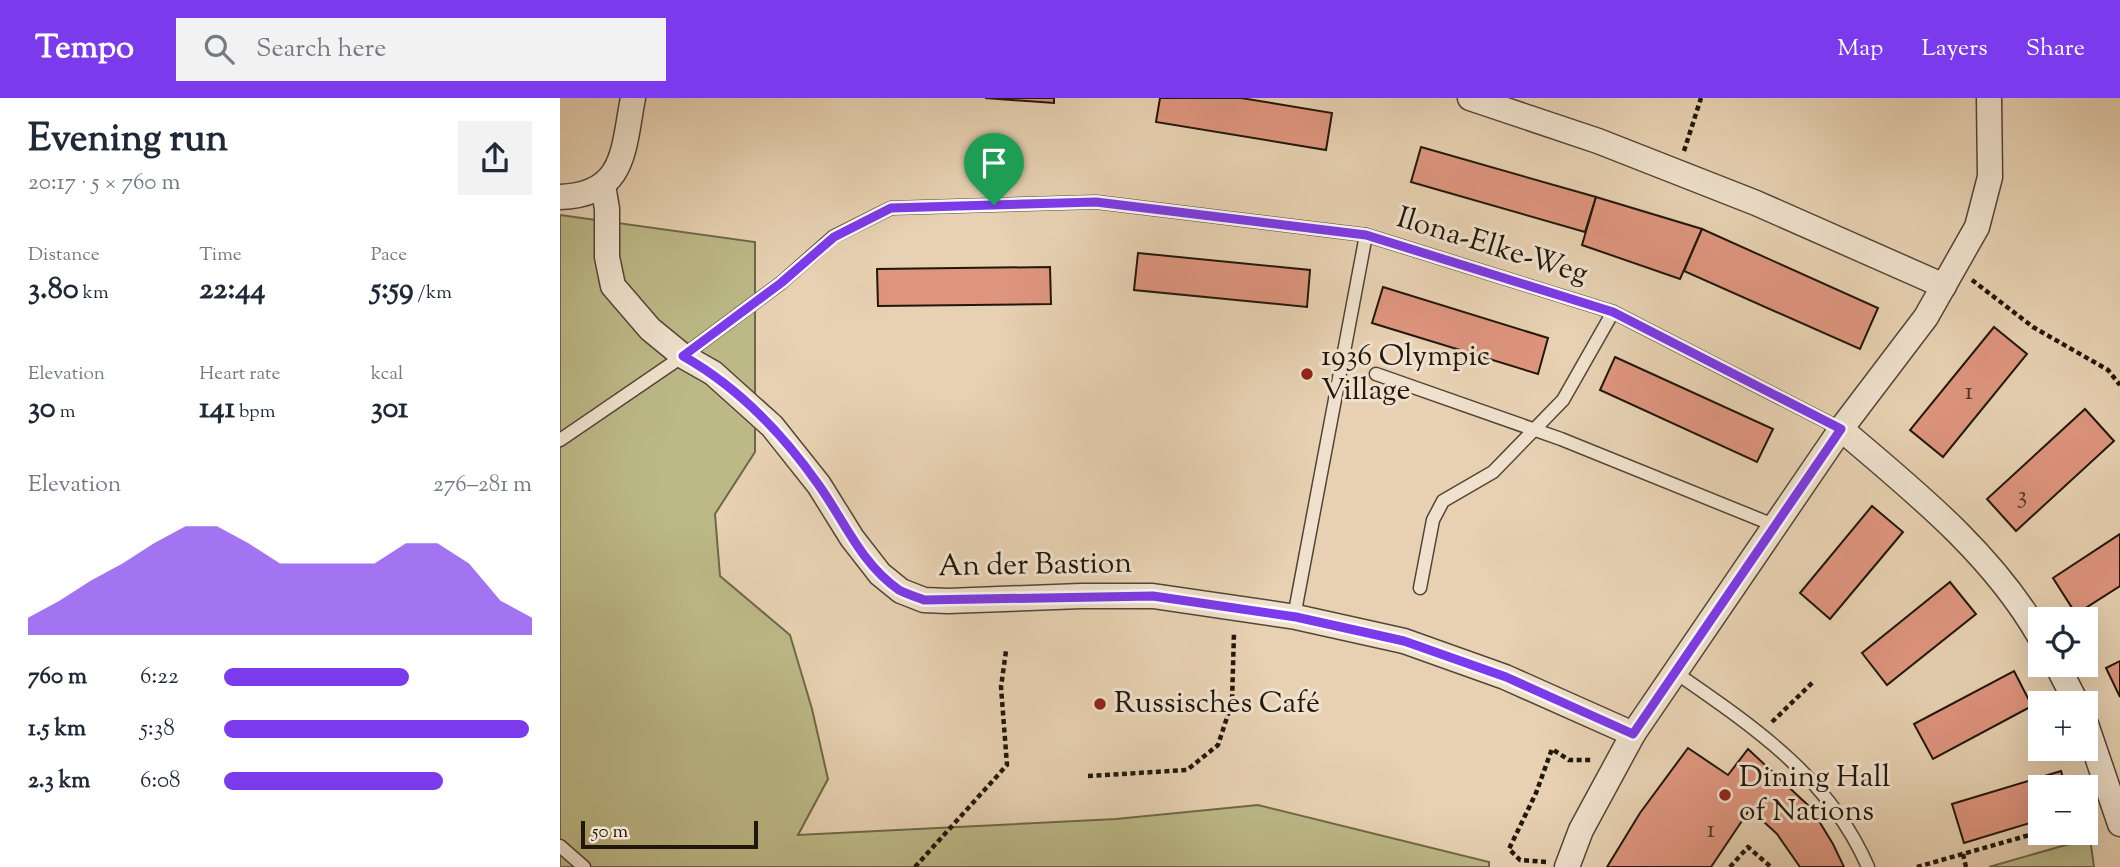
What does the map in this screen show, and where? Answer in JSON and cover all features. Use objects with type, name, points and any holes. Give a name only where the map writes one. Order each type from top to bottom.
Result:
[{"type":"street","points":[[560,197],[578,197],[603,185],[620,167],[633,98]]},
{"type":"street","points":[[1470,98],[1598,141],[1949,277]]},
{"type":"street","points":[[1568,866],[1581,830],[1633,734],[1841,429],[1926,317],[1977,227],[1990,177],[1989,98]]},
{"type":"street","name":"An der Bastion","points":[[603,185],[607,209],[607,257],[614,286],[650,329],[683,356],[713,373],[772,426],[819,485],[866,556],[880,573],[901,591],[924,600],[1153,596],[1296,617],[1416,646],[1506,677],[1633,734]]},
{"type":"street","points":[[1841,429],[1975,548],[2028,619]]},
{"type":"street","points":[[2098,759],[2120,824]]},
{"type":"lane","name":"Ilona-Elke-Weg","points":[[683,356],[781,283],[834,237],[891,208],[1096,202],[1366,235],[1613,312],[1841,429]]},
{"type":"lane","points":[[1296,617],[1366,235]]},
{"type":"lane","points":[[1420,588],[1433,520],[1443,501],[1493,472],[1563,400],[1613,312]]},
{"type":"lane","points":[[560,440],[683,356]]},
{"type":"lane","points":[[1376,374],[1561,439],[1776,526]]},
{"type":"lane","points":[[1676,673],[1762,733],[1791,759],[1823,793],[1847,827],[1868,867]]},
{"type":"lane","points":[[560,846],[584,867]]},
{"type":"path","points":[[1676,172],[1701,98]]},
{"type":"path","points":[[1949,277],[2108,370],[2120,385]]},
{"type":"path","points":[[1088,776],[1187,770],[1217,744],[1232,702],[1235,607]]},
{"type":"path","points":[[915,867],[1007,765],[1001,687],[1006,651]]},
{"type":"path","points":[[1762,733],[1813,681]]},
{"type":"path","points":[[1568,866],[1520,860],[1509,849],[1536,793],[1552,749],[1569,760],[1619,760]]},
{"type":"path","points":[[1917,867],[2028,835]]},
{"type":"path","points":[[1730,867],[1748,846],[1770,867]]},
{"type":"path","points":[[1963,854],[1966,867]]},
{"type":"shaded area","points":[[560,215],[755,242],[755,452],[715,514],[720,576],[790,635],[812,709],[828,779],[798,835],[1116,819],[1258,805],[1489,862],[1489,867],[560,867]]},
{"type":"shaded area","points":[[2066,845],[2091,845],[2094,867],[1989,867]]},
{"type":"building","points":[[985,98],[1054,98],[1054,103]]},
{"type":"building","points":[[1160,98],[1241,98],[1332,113],[1326,150],[1156,122]]},
{"type":"building","points":[[1421,147],[1596,197],[1585,232],[1411,182]]},
{"type":"building","points":[[1596,197],[1702,229],[1680,279],[1582,245]]},
{"type":"building","points":[[1702,229],[1878,308],[1860,349],[1684,271]]},
{"type":"building","points":[[1138,253],[1310,270],[1307,307],[1134,290]]},
{"type":"building","points":[[1050,267],[1051,304],[878,306],[877,269]]},
{"type":"building","points":[[1383,287],[1548,338],[1538,374],[1372,323]]},
{"type":"building","points":[[1994,327],[2027,354],[1943,457],[1910,430]]},
{"type":"building","points":[[1615,357],[1773,429],[1757,462],[1600,390]]},
{"type":"building","points":[[2085,409],[2114,441],[2016,531],[1987,499]]},
{"type":"building","points":[[1872,506],[1903,532],[1830,619],[1800,593]]},
{"type":"building","points":[[2120,534],[2120,586],[2087,607],[2072,607],[2053,578]]},
{"type":"building","points":[[1950,582],[1976,614],[1887,685],[1862,653]]},
{"type":"building","points":[[2120,661],[2120,697],[2106,668]]},
{"type":"building","points":[[2014,671],[2028,698],[2028,708],[1933,759],[1914,724]]},
{"type":"building","name":"Dining Hall of Nations","points":[[1688,748],[1728,775],[1748,749],[1811,808],[1844,867],[1800,867],[1777,834],[1750,809],[1711,867],[1607,867],[1640,813]]},
{"type":"building","points":[[2028,781],[2028,824],[1964,843],[1952,804]]},
{"type":"place","name":"1936 Olympic Village","points":[[1307,374]]},
{"type":"place","name":"Russisches Café","points":[[1100,704]]},
{"type":"place","name":"Dining Hall of Nations","points":[[1725,795]]},
{"type":"route","points":[[1096,202],[1366,235],[1613,312],[1841,429],[1633,734],[1506,677],[1404,641],[1296,617],[1153,596],[924,600],[901,591],[880,573],[852,538],[819,485],[772,426],[713,373],[683,356],[781,283],[834,237],[891,208],[994,205],[1096,202]]}]
